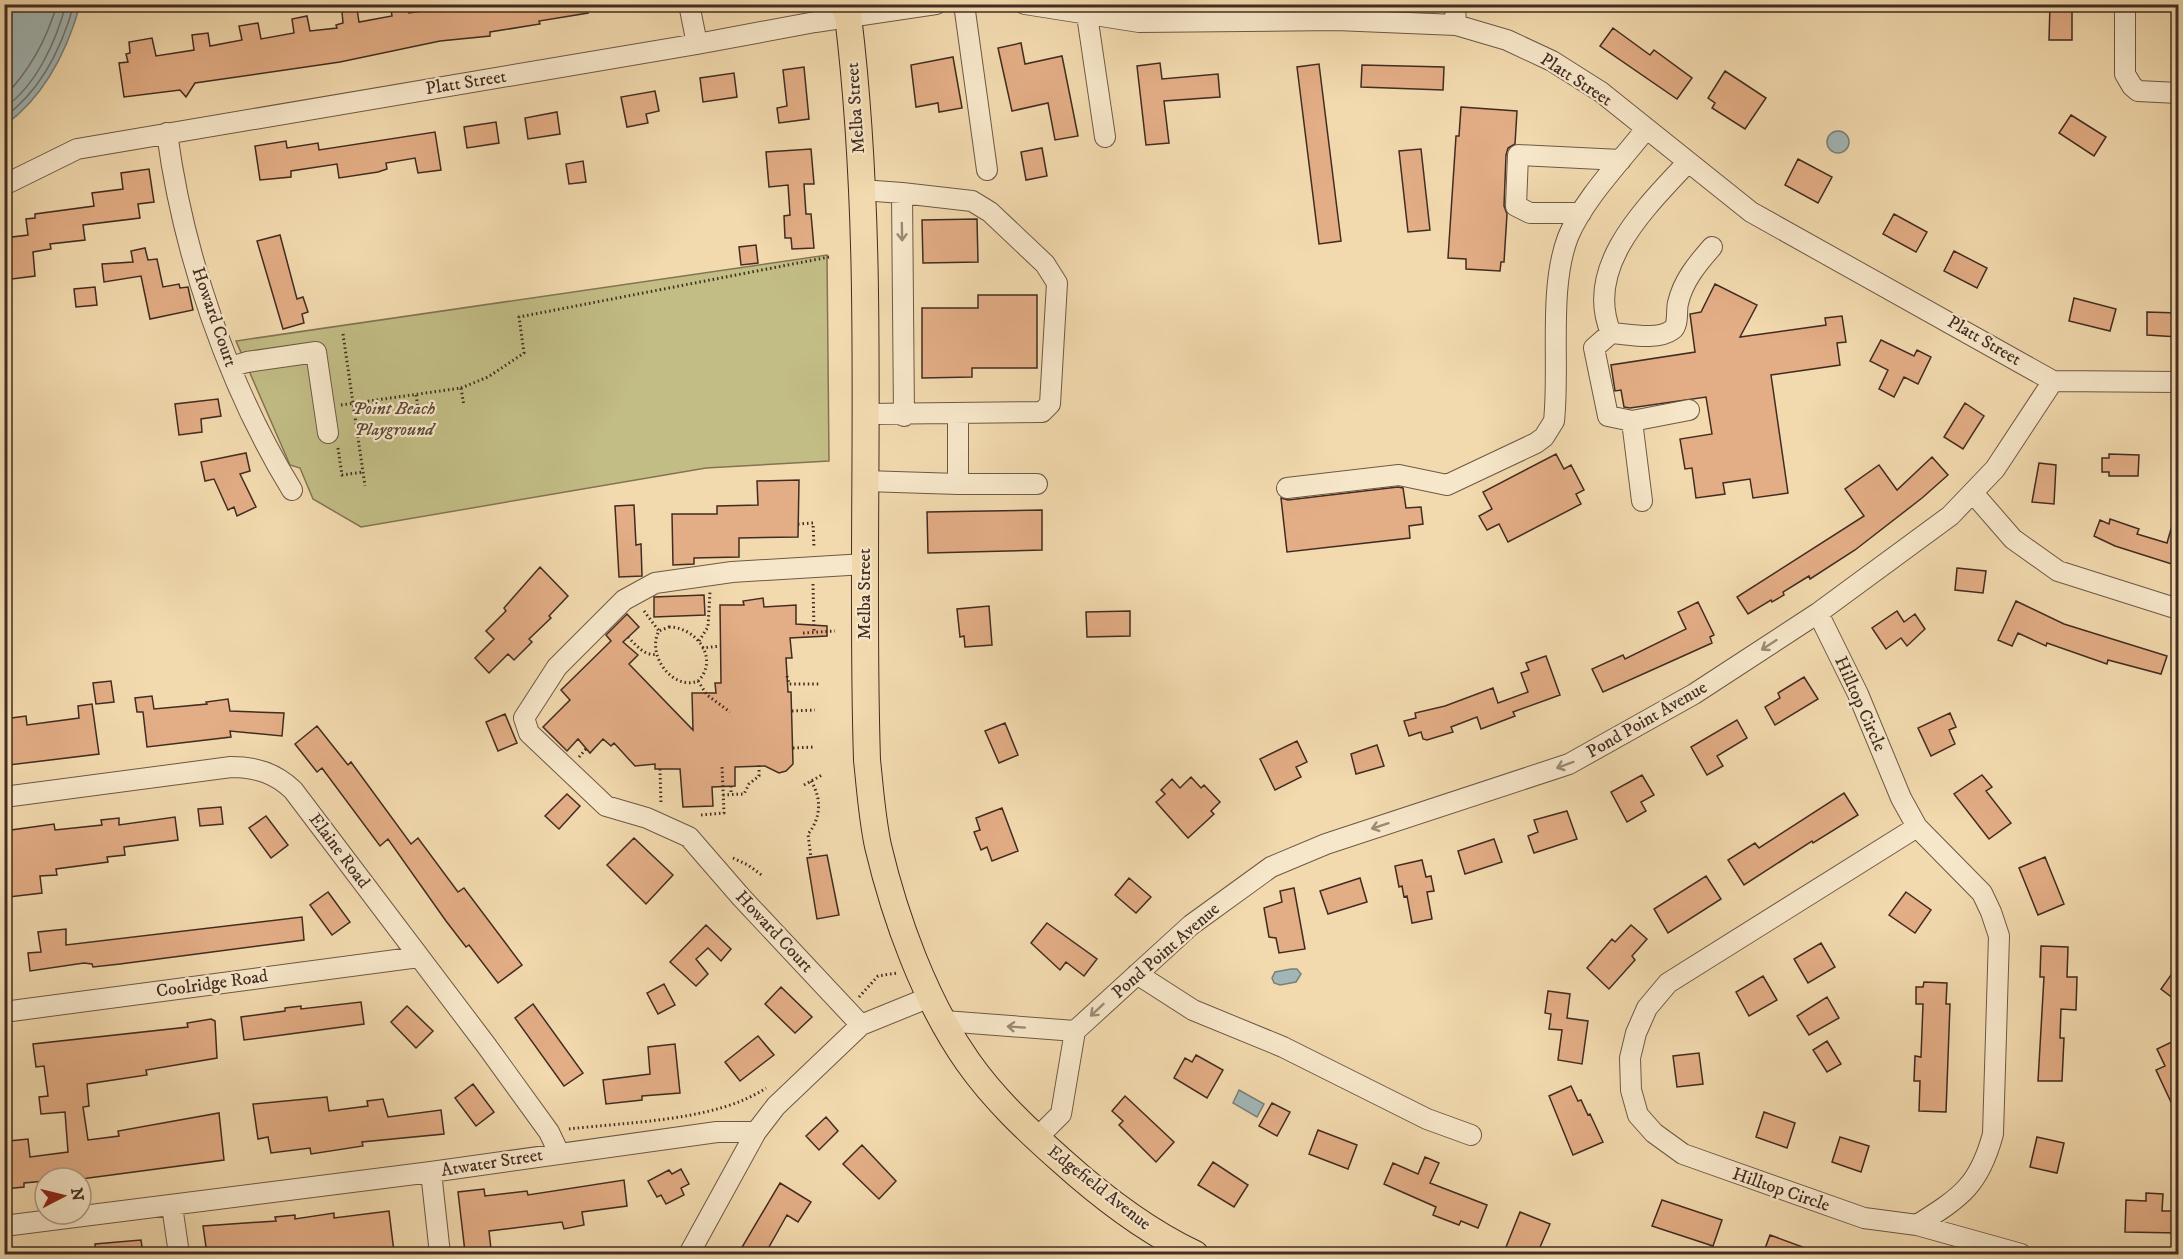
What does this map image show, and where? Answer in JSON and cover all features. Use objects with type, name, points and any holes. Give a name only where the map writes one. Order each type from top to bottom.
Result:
[{"type":"main road","name":"Melba Street","points":[[846,10],[859,109],[867,760],[878,844],[891,894],[930,997],[968,1062],[988,1088],[1036,1138]]},
{"type":"main road","name":"Edgefield Avenue","points":[[1036,1138],[1110,1202],[1147,1227],[1195,1254]]},
{"type":"street","points":[[689,4],[697,44]]},
{"type":"street","name":"Platt Street","points":[[4,185],[77,149],[697,44],[846,10],[876,15],[936,4]]},
{"type":"street","points":[[964,4],[987,170]]},
{"type":"street","name":"Platt Street","points":[[1025,4],[1139,22],[1336,20],[1456,25],[1508,40],[1552,61],[1601,92],[1751,213],[1997,347],[2053,381]]},
{"type":"street","points":[[1455,4],[1456,25]]},
{"type":"street","points":[[2125,4],[2125,74],[2132,86],[2138,91],[2178,93]]},
{"type":"street","points":[[1087,15],[1105,137]]},
{"type":"street","points":[[1287,488],[1399,475],[1447,484],[1544,437],[1554,421],[1557,321],[1563,257],[1567,240],[1581,213],[1646,129]]},
{"type":"street","name":"Howard Court","points":[[167,133],[190,243],[230,367],[271,457],[292,490]]},
{"type":"street","points":[[1581,213],[1530,213],[1516,206],[1518,155],[1621,160]]},
{"type":"street","points":[[1611,333],[1603,315],[1605,283],[1613,255],[1646,207],[1688,162]]},
{"type":"street","points":[[861,190],[972,201],[990,212],[1037,256],[1058,283],[1050,404],[1042,412],[904,416],[864,414]]},
{"type":"street","points":[[902,193],[904,416]]},
{"type":"street","points":[[1689,410],[1632,421],[1608,416],[1594,348],[1611,333],[1657,334],[1673,330],[1676,325],[1678,303],[1685,283],[1712,247]]},
{"type":"street","points":[[230,367],[247,362],[316,352],[328,433]]},
{"type":"street","points":[[2053,381],[2178,382]]},
{"type":"street","name":"Pond Point Avenue","points":[[1075,1031],[1191,925],[1271,867],[1326,844],[1569,764],[1694,694],[1818,613],[1950,516],[1995,469],[2053,381]]},
{"type":"street","points":[[958,414],[958,484]]},
{"type":"street","points":[[1632,421],[1642,501]]},
{"type":"street","points":[[865,481],[1037,484]]},
{"type":"street","points":[[1973,493],[2013,538],[2058,571],[2178,609]]},
{"type":"street","points":[[658,823],[606,806],[529,733],[524,718],[557,667],[624,600],[655,583],[706,576],[866,564]]},
{"type":"street","name":"Hilltop Circle","points":[[1818,613],[1858,694],[1901,798],[1917,827],[1982,893],[1999,936],[1993,1134],[1986,1162],[1974,1181],[1950,1203],[1917,1225],[1864,1218],[1683,1155],[1654,1133],[1638,1115],[1631,1090],[1630,1058],[1636,1033],[1647,1008],[1668,983],[1917,827]]},
{"type":"street","name":"Elaine Road","points":[[4,797],[231,767],[251,767],[271,774],[293,790],[535,1112],[559,1153]]},
{"type":"street","name":"Howard Court","points":[[658,823],[690,837],[741,897],[861,1025]]},
{"type":"street","name":"Coolridge Road","points":[[4,1012],[419,957]]},
{"type":"street","points":[[1137,974],[1193,1010],[1283,1047],[1427,1119],[1471,1135]]},
{"type":"street","points":[[689,1254],[756,1132],[776,1106],[861,1025],[930,997]]},
{"type":"street","points":[[944,1022],[1075,1031],[1061,1114],[1036,1138]]},
{"type":"street","name":"Atwater Street","points":[[4,1226],[431,1172],[717,1132],[756,1132]]},
{"type":"street","points":[[431,1172],[441,1244],[440,1254]]},
{"type":"street","points":[[172,1206],[179,1254]]},
{"type":"street","points":[[1917,1225],[2021,1254]]},
{"type":"path","points":[[324,408],[461,388],[488,377],[525,353],[519,318],[829,257]]},
{"type":"path","points":[[343,334],[365,486]]},
{"type":"path","points":[[461,388],[464,406]]},
{"type":"path","points":[[416,395],[419,413]]},
{"type":"path","points":[[328,433],[337,442],[342,476],[363,472]]},
{"type":"path","points":[[699,641],[708,627],[710,596],[706,576]]},
{"type":"path","points":[[636,593],[645,614],[658,631]]},
{"type":"path","points":[[669,627],[684,628],[699,641],[705,670],[698,681],[682,684],[675,680],[657,654],[655,644],[658,631],[669,627]]},
{"type":"path","points":[[803,633],[835,631]]},
{"type":"path","points":[[628,637],[647,654],[657,654]]},
{"type":"path","points":[[702,648],[721,646]]},
{"type":"path","points":[[787,676],[789,684],[820,684]]},
{"type":"path","points":[[698,681],[707,695],[730,712]]},
{"type":"path","points":[[792,711],[815,710]]},
{"type":"path","points":[[793,748],[815,747]]},
{"type":"path","points":[[723,795],[744,794],[749,784],[759,776],[759,763]]},
{"type":"path","points":[[701,815],[724,813],[722,767]]},
{"type":"path","points":[[658,823],[661,815],[660,769]]},
{"type":"path","points":[[804,785],[822,775]]},
{"type":"path","points":[[811,781],[817,794],[819,809],[816,822],[808,834],[811,858]]},
{"type":"path","points":[[731,786],[731,794]]},
{"type":"path","points":[[847,1009],[878,976],[902,972]]},
{"type":"path","points":[[564,1130],[718,1109],[753,1097],[768,1086]]},
{"type":"green space","name":"Point Beach Playground","points":[[827,255],[829,461],[706,468],[361,527],[313,499],[300,468],[290,465],[236,341]]},
{"type":"water","points":[[5,4],[80,5],[75,22],[53,71],[32,100],[5,125]]},
{"type":"water","points":[[1834,131],[1842,131],[1849,138],[1849,146],[1842,153],[1834,153],[1827,146],[1827,138]]},
{"type":"water","points":[[1297,969],[1301,974],[1296,982],[1280,985],[1274,983],[1272,978],[1275,972]]},
{"type":"water","points":[[1239,1090],[1264,1104],[1257,1117],[1233,1103]]},
{"type":"building","points":[[390,4],[407,4],[409,13],[436,9],[436,4],[587,4],[588,13],[490,32],[490,36],[440,41],[340,62],[195,83],[186,97],[180,90],[124,97],[119,63],[128,62],[126,54],[130,53],[129,42],[152,38],[156,56],[194,50],[192,35],[208,33],[210,46],[242,40],[239,26],[258,23],[261,39],[294,33],[292,19],[307,16],[310,31],[337,28],[336,25],[343,23],[342,12],[357,9],[359,22],[392,16]]},
{"type":"building","points":[[2050,4],[2072,4],[2072,40],[2049,40]]},
{"type":"building","points":[[1613,28],[1650,55],[1654,50],[1692,78],[1677,99],[1600,46]]},
{"type":"building","points":[[1021,43],[1025,64],[1062,56],[1078,136],[1055,140],[1048,103],[1012,111],[998,48]]},
{"type":"building","points":[[953,57],[962,108],[939,112],[938,103],[916,107],[911,65]]},
{"type":"building","points":[[1160,63],[1162,79],[1218,74],[1220,97],[1164,101],[1169,143],[1146,145],[1137,66]]},
{"type":"building","points":[[1319,64],[1341,241],[1319,244],[1297,67]]},
{"type":"building","points":[[1362,65],[1444,67],[1443,90],[1361,87]]},
{"type":"building","points":[[804,67],[809,119],[779,123],[777,108],[787,106],[783,70]]},
{"type":"building","points":[[1725,71],[1766,98],[1745,129],[1712,108],[1715,103],[1708,98]]},
{"type":"building","points":[[734,73],[737,97],[703,102],[700,78]]},
{"type":"building","points":[[655,91],[659,111],[646,114],[648,123],[627,127],[621,97]]},
{"type":"building","points":[[1461,107],[1517,111],[1515,144],[1508,148],[1506,155],[1504,206],[1507,214],[1504,262],[1501,262],[1500,271],[1466,269],[1466,259],[1448,258],[1456,136],[1459,136]]},
{"type":"building","points":[[557,112],[560,134],[528,139],[525,118]]},
{"type":"building","points":[[2071,115],[2106,137],[2094,156],[2059,133]]},
{"type":"building","points":[[496,122],[499,143],[467,148],[464,127]]},
{"type":"building","points":[[435,132],[441,170],[418,173],[415,158],[386,163],[387,169],[378,172],[339,178],[337,164],[291,171],[291,177],[260,180],[255,146],[286,141],[287,148],[318,143],[319,150]]},
{"type":"building","points":[[1042,148],[1047,176],[1026,180],[1021,152]]},
{"type":"building","points":[[811,149],[814,184],[804,184],[806,214],[811,214],[814,248],[792,249],[791,238],[785,238],[784,216],[790,215],[788,185],[769,187],[766,152]]},
{"type":"building","points":[[1421,149],[1430,230],[1408,232],[1399,151]]},
{"type":"building","points":[[1798,159],[1832,177],[1818,203],[1785,185]]},
{"type":"building","points":[[583,161],[586,182],[569,184],[566,164]]},
{"type":"building","points":[[149,169],[154,202],[138,204],[140,218],[83,225],[85,240],[50,244],[51,249],[33,252],[35,276],[4,280],[4,238],[28,235],[26,219],[35,218],[35,214],[94,206],[92,193],[123,189],[121,173]]},
{"type":"building","points":[[1894,214],[1927,232],[1916,252],[1883,234]]},
{"type":"building","points":[[977,219],[978,262],[923,263],[922,220]]},
{"type":"building","points":[[280,235],[297,299],[303,297],[308,312],[302,314],[304,323],[283,329],[257,241]]},
{"type":"building","points":[[756,245],[758,263],[741,265],[739,247]]},
{"type":"building","points":[[145,248],[148,260],[157,259],[163,287],[179,284],[180,288],[188,287],[193,310],[150,319],[141,276],[104,282],[102,264],[133,262],[131,251]]},
{"type":"building","points":[[1954,251],[1987,268],[1977,288],[1944,271]]},
{"type":"building","points":[[1715,284],[1757,305],[1740,337],[1826,325],[1825,318],[1842,316],[1846,342],[1837,343],[1840,365],[1771,375],[1788,493],[1753,498],[1750,479],[1723,483],[1725,494],[1696,498],[1692,468],[1685,469],[1680,439],[1712,434],[1706,397],[1630,408],[1624,407],[1621,390],[1615,391],[1611,365],[1695,352],[1690,314],[1701,312]]},
{"type":"building","points":[[95,287],[97,305],[76,307],[74,289]]},
{"type":"building","points":[[978,295],[1037,295],[1037,368],[972,368],[972,377],[922,378],[922,308],[978,308]]},
{"type":"building","points":[[2074,298],[2116,309],[2110,331],[2069,321]]},
{"type":"building","points":[[2147,312],[2178,313],[2178,337],[2147,335]]},
{"type":"building","points":[[1881,340],[1914,356],[1917,350],[1931,357],[1918,384],[1904,377],[1894,397],[1879,389],[1888,370],[1870,361]]},
{"type":"building","points":[[218,399],[221,416],[201,419],[202,432],[179,435],[175,404]]},
{"type":"building","points":[[1965,403],[1984,416],[1963,449],[1944,437]]},
{"type":"building","points":[[246,453],[250,471],[240,474],[256,507],[237,516],[234,507],[228,510],[214,479],[205,481],[201,462]]},
{"type":"building","points":[[1556,454],[1564,469],[1571,465],[1584,490],[1576,494],[1581,504],[1508,542],[1499,524],[1487,530],[1479,516],[1492,509],[1483,492]]},
{"type":"building","points":[[2109,454],[2139,455],[2138,476],[2109,476],[2109,472],[2102,472],[2102,458],[2109,458]]},
{"type":"building","points":[[1932,457],[1948,475],[1922,498],[1855,550],[1810,579],[1809,576],[1783,592],[1784,595],[1748,614],[1737,597],[1864,516],[1845,489],[1879,465],[1897,490]]},
{"type":"building","points":[[2039,463],[2056,465],[2054,504],[2032,502]]},
{"type":"building","points":[[799,480],[798,537],[739,538],[739,557],[694,558],[694,564],[673,565],[672,514],[717,514],[717,506],[758,505],[757,481]]},
{"type":"building","points":[[1403,488],[1406,508],[1421,507],[1423,524],[1409,526],[1410,538],[1287,552],[1281,498],[1288,500]]},
{"type":"building","points":[[634,505],[636,545],[641,544],[642,576],[619,577],[615,506]]},
{"type":"building","points":[[1042,510],[1042,550],[928,553],[927,512]]},
{"type":"building","points":[[2175,515],[2178,516],[2178,566],[2115,546],[2094,536],[2100,520],[2109,524],[2110,519],[2139,529],[2137,534],[2167,543]]},
{"type":"building","points":[[540,567],[568,596],[549,616],[551,618],[529,639],[532,642],[514,660],[508,654],[489,673],[475,658],[494,639],[486,631],[506,611],[504,608]]},
{"type":"building","points":[[1957,568],[1986,571],[1983,593],[1955,590]]},
{"type":"building","points":[[704,595],[705,615],[654,617],[654,597]]},
{"type":"building","points":[[763,598],[764,607],[796,605],[796,624],[827,626],[827,636],[790,638],[792,658],[786,658],[788,692],[791,692],[793,764],[786,771],[779,773],[765,766],[735,767],[735,786],[712,787],[713,806],[683,807],[680,769],[655,769],[655,764],[635,766],[614,743],[611,746],[603,739],[590,753],[578,739],[567,751],[543,727],[570,700],[561,690],[611,641],[606,635],[627,614],[639,627],[623,642],[638,655],[629,664],[693,730],[692,693],[716,693],[715,683],[721,683],[720,605],[744,605],[743,601]]},
{"type":"building","points":[[2016,601],[2064,624],[2167,656],[2161,674],[2108,660],[2107,664],[2047,643],[2046,646],[2018,633],[2012,646],[1998,640]]},
{"type":"building","points":[[1698,602],[1714,635],[1710,637],[1712,643],[1603,692],[1592,669],[1623,655],[1625,659],[1686,629],[1678,612]]},
{"type":"building","points":[[989,606],[992,645],[965,647],[964,636],[960,637],[957,609]]},
{"type":"building","points":[[1130,611],[1130,636],[1087,637],[1086,612]]},
{"type":"building","points":[[1897,611],[1904,622],[1915,614],[1925,629],[1907,646],[1901,638],[1886,649],[1872,628]]},
{"type":"building","points":[[1546,656],[1560,695],[1513,712],[1515,716],[1481,729],[1477,717],[1451,727],[1453,732],[1427,740],[1423,739],[1421,732],[1409,736],[1404,721],[1416,718],[1415,713],[1445,706],[1493,688],[1498,703],[1528,692],[1521,673],[1529,670],[1526,663]]},
{"type":"building","points":[[1804,677],[1818,699],[1775,725],[1765,707],[1780,698],[1778,693]]},
{"type":"building","points":[[111,681],[114,702],[96,704],[93,683]]},
{"type":"building","points":[[152,696],[154,709],[207,704],[206,702],[228,699],[230,711],[284,713],[282,736],[230,731],[231,737],[147,747],[143,712],[137,712],[135,698]]},
{"type":"building","points":[[92,704],[99,754],[9,765],[4,719],[26,716],[27,725],[79,718],[78,706]]},
{"type":"building","points":[[1950,713],[1956,727],[1949,730],[1955,744],[1931,756],[1918,728]]},
{"type":"building","points":[[505,714],[517,743],[498,751],[486,722]]},
{"type":"building","points":[[1737,720],[1747,738],[1717,756],[1723,766],[1707,775],[1691,747]]},
{"type":"building","points":[[1005,723],[1018,755],[999,763],[985,731]]},
{"type":"building","points":[[317,726],[348,765],[351,762],[411,844],[418,838],[458,892],[464,888],[522,965],[498,983],[469,945],[466,947],[388,839],[380,846],[322,768],[317,772],[295,744]]},
{"type":"building","points":[[1297,741],[1307,762],[1296,767],[1301,777],[1275,790],[1260,759]]},
{"type":"building","points":[[1377,745],[1384,766],[1356,774],[1351,754]]},
{"type":"building","points":[[1642,775],[1654,795],[1641,802],[1646,811],[1627,822],[1611,792]]},
{"type":"building","points":[[1982,775],[1992,787],[1986,791],[2011,823],[1989,839],[1954,794]]},
{"type":"building","points":[[1191,777],[1201,788],[1204,785],[1220,802],[1211,811],[1214,814],[1188,838],[1156,802],[1165,794],[1161,790],[1172,779],[1180,788]]},
{"type":"building","points":[[1844,793],[1858,815],[1813,843],[1812,841],[1744,885],[1728,860],[1755,843],[1759,848]]},
{"type":"building","points":[[567,794],[580,806],[559,829],[545,816]]},
{"type":"building","points":[[221,807],[223,824],[200,826],[198,809]]},
{"type":"building","points":[[1002,808],[1018,851],[992,861],[987,847],[981,850],[974,832],[980,830],[976,818]]},
{"type":"building","points":[[1567,811],[1577,839],[1534,853],[1528,836],[1538,832],[1534,820]]},
{"type":"building","points":[[266,816],[288,845],[271,858],[249,828]]},
{"type":"building","points":[[175,817],[178,840],[124,847],[125,855],[107,857],[108,862],[56,869],[57,875],[40,876],[42,893],[9,897],[4,831],[54,824],[55,830],[102,825],[101,820],[119,818],[119,825]]},
{"type":"building","points":[[634,838],[673,875],[646,904],[607,865]]},
{"type":"building","points":[[1494,839],[1502,862],[1465,874],[1458,851]]},
{"type":"building","points":[[827,855],[839,915],[817,919],[807,858]]},
{"type":"building","points":[[2045,857],[2064,904],[2038,915],[2019,868]]},
{"type":"building","points":[[1422,860],[1426,877],[1431,876],[1434,891],[1427,892],[1432,919],[1412,923],[1407,896],[1404,897],[1402,886],[1399,887],[1395,866]]},
{"type":"building","points":[[1706,876],[1721,899],[1668,933],[1654,909]]},
{"type":"building","points":[[1129,878],[1151,897],[1136,913],[1115,895]]},
{"type":"building","points":[[1360,878],[1367,902],[1328,914],[1320,891]]},
{"type":"building","points":[[1294,888],[1305,949],[1279,953],[1276,938],[1269,937],[1264,908],[1282,902],[1280,891]]},
{"type":"building","points":[[328,892],[350,922],[332,935],[310,905]]},
{"type":"building","points":[[1906,892],[1931,910],[1915,933],[1889,915]]},
{"type":"building","points":[[302,917],[304,940],[120,964],[93,967],[92,964],[84,963],[30,971],[28,953],[41,952],[38,932],[66,929],[66,945]]},
{"type":"building","points":[[1047,923],[1097,959],[1084,976],[1066,962],[1060,970],[1031,943]]},
{"type":"building","points":[[706,925],[731,949],[721,961],[708,948],[696,959],[708,974],[696,986],[670,962]]},
{"type":"building","points":[[1631,925],[1647,939],[1632,956],[1635,960],[1609,989],[1587,968],[1612,939],[1615,942]]},
{"type":"building","points":[[1821,943],[1835,967],[1808,983],[1794,959]]},
{"type":"building","points":[[2041,946],[2068,947],[2067,977],[2077,977],[2076,1010],[2061,1009],[2060,1038],[2064,1038],[2062,1081],[2038,1081],[2044,977],[2040,977]]},
{"type":"building","points":[[2178,965],[2178,1002],[2161,989]]},
{"type":"building","points":[[1763,976],[1777,1000],[1749,1016],[1736,992]]},
{"type":"building","points":[[1924,982],[1947,983],[1946,1004],[1950,1004],[1946,1112],[1919,1111],[1920,1081],[1914,1081],[1915,1056],[1921,1057],[1923,1004],[1916,1004],[1916,987],[1923,987]]},
{"type":"building","points":[[664,984],[675,1005],[658,1014],[647,993]]},
{"type":"building","points":[[781,987],[812,1017],[795,1033],[765,1004]]},
{"type":"building","points":[[1548,991],[1570,994],[1567,1018],[1588,1021],[1582,1064],[1558,1060],[1562,1030],[1549,1029],[1551,1014],[1545,1013]]},
{"type":"building","points":[[1827,997],[1839,1018],[1809,1035],[1797,1016]]},
{"type":"building","points":[[361,1002],[364,1024],[244,1040],[241,1017],[285,1011],[285,1008],[301,1006],[301,1009]]},
{"type":"building","points":[[533,1004],[583,1073],[564,1086],[515,1018]]},
{"type":"building","points":[[407,1006],[433,1031],[416,1048],[391,1022]]},
{"type":"building","points":[[211,1019],[215,1021],[217,1058],[146,1070],[147,1075],[87,1084],[89,1106],[83,1107],[88,1140],[119,1136],[118,1131],[219,1113],[224,1160],[93,1177],[93,1166],[33,1166],[33,1182],[24,1183],[24,1187],[5,1189],[4,1145],[10,1145],[9,1141],[28,1139],[30,1157],[68,1152],[65,1112],[41,1114],[39,1097],[48,1096],[44,1066],[36,1067],[33,1044],[188,1027],[187,1023]]},
{"type":"building","points":[[758,1036],[774,1055],[740,1081],[725,1062]]},
{"type":"building","points":[[2178,1039],[2178,1117],[2156,1070],[2165,1066],[2157,1049]]},
{"type":"building","points":[[1827,1041],[1841,1064],[1827,1072],[1813,1050]]},
{"type":"building","points":[[675,1044],[680,1093],[642,1096],[642,1100],[606,1104],[603,1080],[650,1074],[648,1047]]},
{"type":"building","points":[[1699,1053],[1703,1084],[1677,1087],[1673,1056]]},
{"type":"building","points":[[1196,1055],[1223,1070],[1207,1098],[1174,1078],[1185,1058],[1192,1062]]},
{"type":"building","points":[[473,1084],[494,1112],[476,1126],[455,1098]]},
{"type":"building","points":[[1571,1086],[1578,1101],[1581,1100],[1588,1115],[1590,1114],[1603,1142],[1573,1155],[1549,1096]]},
{"type":"building","points":[[1125,1096],[1174,1142],[1156,1162],[1119,1125],[1123,1121],[1112,1111]]},
{"type":"building","points":[[327,1097],[329,1111],[368,1106],[367,1101],[383,1099],[388,1117],[441,1110],[444,1134],[362,1142],[363,1146],[311,1154],[310,1148],[271,1153],[268,1137],[258,1139],[253,1104]]},
{"type":"building","points":[[1272,1103],[1290,1112],[1277,1136],[1259,1126]]},
{"type":"building","points":[[1764,1112],[1795,1123],[1787,1148],[1756,1137]]},
{"type":"building","points":[[826,1117],[838,1131],[819,1150],[806,1136]]},
{"type":"building","points":[[1318,1130],[1357,1145],[1348,1169],[1309,1154]]},
{"type":"building","points":[[1840,1137],[1869,1146],[1861,1172],[1832,1162]]},
{"type":"building","points":[[2037,1137],[2064,1143],[2057,1173],[2030,1167]]},
{"type":"building","points":[[862,1145],[896,1181],[879,1199],[843,1164]]},
{"type":"building","points":[[1425,1157],[1439,1163],[1430,1183],[1487,1205],[1478,1228],[1461,1221],[1459,1225],[1433,1215],[1436,1207],[1384,1184],[1393,1163],[1418,1174]]},
{"type":"building","points":[[1213,1162],[1248,1185],[1234,1207],[1198,1185]]},
{"type":"building","points":[[681,1169],[689,1184],[681,1188],[684,1195],[666,1204],[661,1195],[657,1197],[648,1181],[669,1170],[672,1174]]},
{"type":"building","points":[[624,1180],[627,1206],[582,1212],[584,1225],[564,1229],[562,1222],[489,1231],[491,1249],[465,1252],[458,1192],[484,1189],[485,1196],[527,1191],[528,1195]]},
{"type":"building","points":[[780,1183],[811,1202],[798,1222],[787,1215],[765,1254],[738,1254]]},
{"type":"building","points":[[2146,1193],[2163,1194],[2162,1211],[2178,1211],[2178,1233],[2125,1232],[2126,1200],[2146,1201]]},
{"type":"building","points":[[1662,1200],[1722,1220],[1713,1246],[1652,1226]]},
{"type":"building","points":[[389,1211],[394,1252],[207,1254],[203,1226],[276,1221],[275,1217],[295,1215],[295,1219],[334,1213],[334,1218]]},
{"type":"building","points":[[1520,1212],[1550,1224],[1537,1254],[1525,1254],[1506,1247]]},
{"type":"building","points":[[1770,1235],[1819,1253],[1763,1254]]},
{"type":"building","points":[[141,1240],[143,1254],[96,1254],[95,1244]]}]
